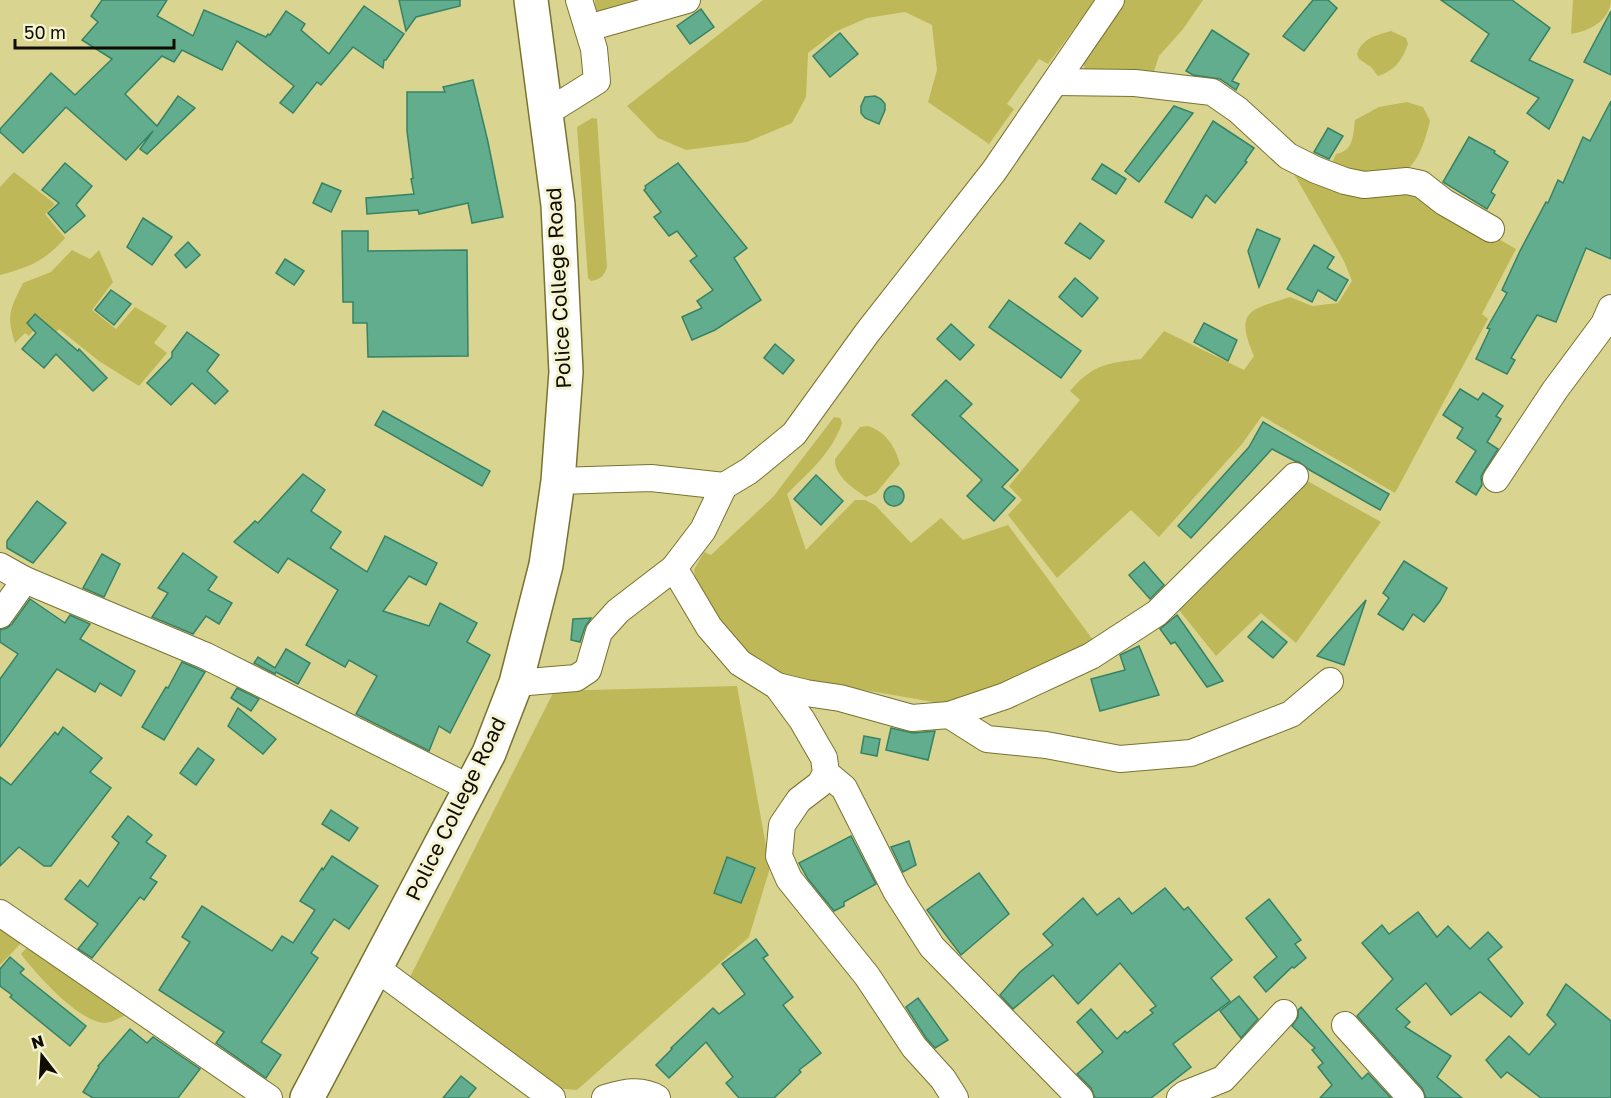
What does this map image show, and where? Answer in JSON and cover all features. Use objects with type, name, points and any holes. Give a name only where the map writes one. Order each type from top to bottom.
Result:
[{"type":"street","name":"Police College Road","points":[[307,1098],[489,753],[516,682],[546,565],[558,481],[566,372],[558,205],[531,0]]},
{"type":"street","points":[[546,113],[597,81],[594,49],[579,0]]},
{"type":"street","points":[[588,28],[687,0]]},
{"type":"street","points":[[516,682],[576,678],[588,670],[599,632],[618,611],[674,568],[703,530],[724,486],[749,471],[794,434],[867,333],[994,171],[1112,0]]},
{"type":"street","points":[[1056,82],[1135,83],[1212,92],[1238,110],[1288,156],[1316,170],[1345,181],[1364,185],[1407,181],[1421,184],[1444,202],[1491,230]]},
{"type":"street","points":[[1496,479],[1555,390],[1604,324],[1611,308]]},
{"type":"street","points":[[674,568],[709,627],[740,663],[777,686],[840,698],[912,718],[949,716],[1005,696],[1065,669],[1090,656],[1157,613],[1295,476]]},
{"type":"street","points":[[558,481],[651,478],[724,486]]},
{"type":"street","points":[[0,566],[25,580],[206,656],[470,788]]},
{"type":"street","points":[[0,615],[25,580]]},
{"type":"street","points":[[949,716],[987,739],[1046,745],[1120,759],[1191,753],[1291,714],[1330,681]]},
{"type":"street","points":[[777,686],[802,720],[824,758],[826,773],[820,784],[799,800],[782,825],[779,856],[789,879],[867,976],[914,1047],[943,1079],[955,1098]]},
{"type":"street","points":[[826,773],[844,788],[896,891],[932,947],[1080,1098]]},
{"type":"street","points":[[0,913],[269,1098]]},
{"type":"street","points":[[376,968],[552,1098]]},
{"type":"street","points":[[1180,1098],[1223,1079],[1284,1013]]},
{"type":"street","points":[[1346,1025],[1411,1098]]},
{"type":"street","points":[[605,1098],[632,1092],[649,1094],[657,1098]]},
{"type":"shaded area","points":[[595,0],[653,0],[596,19]]},
{"type":"shaded area","points":[[763,0],[1095,0],[1048,64],[1039,59],[1007,104],[1014,109],[989,144],[928,102],[937,70],[932,25],[905,12],[867,18],[835,32],[808,53],[806,97],[792,123],[747,142],[686,150],[658,138],[627,106]]},
{"type":"shaded area","points":[[1122,0],[1203,0],[1183,29],[1159,56],[1154,71],[1145,76],[1091,75],[1085,70],[1083,61]]},
{"type":"shaded area","points":[[1573,0],[1611,0],[1603,19],[1585,30],[1571,34]]},
{"type":"shaded area","points":[[1391,31],[1406,38],[1408,44],[1397,65],[1378,76],[1371,67],[1359,59],[1357,54],[1366,41]]},
{"type":"shaded area","points":[[1407,102],[1423,107],[1430,121],[1420,152],[1408,170],[1399,176],[1376,180],[1360,176],[1332,163],[1336,154],[1346,150],[1349,146],[1353,137],[1355,120],[1379,107]]},
{"type":"shaded area","points":[[592,118],[597,119],[607,267],[602,277],[591,281],[588,278],[577,127]]},
{"type":"shaded area","points":[[1290,167],[1414,190],[1516,249],[1482,314],[1488,319],[1395,493],[1262,416],[1242,444],[1159,537],[1131,510],[1057,578],[1008,515],[1022,500],[1009,486],[1080,400],[1070,391],[1078,382],[1102,366],[1141,359],[1164,331],[1244,370],[1254,356],[1248,341],[1246,321],[1256,309],[1290,297],[1312,306],[1338,303],[1352,281],[1344,261]]},
{"type":"shaded area","points":[[14,172],[55,204],[45,214],[65,238],[50,253],[36,262],[0,275],[0,187]]},
{"type":"shaded area","points":[[72,250],[90,259],[99,250],[113,282],[92,310],[116,329],[135,307],[167,326],[154,343],[167,353],[139,386],[99,361],[59,329],[52,336],[38,325],[29,336],[25,333],[15,343],[10,318],[23,283],[51,272]]},
{"type":"shaded area","points":[[834,417],[840,418],[842,423],[832,444],[819,462],[787,494],[806,550],[855,500],[865,500],[875,505],[911,543],[941,518],[963,540],[1008,525],[1096,644],[951,705],[771,674],[745,654],[726,632],[697,588],[694,570],[704,552],[711,555],[773,497]]},
{"type":"shaded area","points":[[868,426],[889,440],[900,464],[876,493],[866,497],[850,486],[841,476],[835,459],[860,427]]},
{"type":"shaded area","points":[[1302,478],[1381,522],[1296,643],[1261,613],[1216,656],[1175,605]]},
{"type":"shaded area","points":[[737,686],[770,868],[749,937],[577,1090],[553,1088],[410,977],[554,691]]},
{"type":"shaded area","points":[[0,925],[25,939],[0,965]]},
{"type":"shaded area","points":[[30,944],[130,1013],[104,1023],[70,1006],[21,954]]},
{"type":"building","points":[[102,0],[167,0],[157,16],[193,36],[204,10],[266,37],[270,35],[286,11],[305,24],[301,30],[329,54],[364,6],[404,34],[384,60],[383,68],[353,47],[321,85],[317,82],[293,113],[280,103],[294,86],[237,41],[222,70],[182,50],[174,62],[162,56],[125,94],[157,126],[178,96],[195,108],[147,154],[140,149],[153,131],[126,160],[66,107],[23,153],[0,132],[0,129],[51,73],[75,95],[112,59],[82,40],[98,22],[91,16]]},
{"type":"building","points":[[399,0],[460,0],[460,6],[416,17],[406,31]]},
{"type":"building","points":[[1313,0],[1328,0],[1337,8],[1304,51],[1283,36]]},
{"type":"building","points":[[1441,0],[1512,0],[1550,28],[1529,60],[1573,80],[1549,129],[1527,113],[1539,98],[1471,61],[1489,34]]},
{"type":"building","points":[[701,9],[714,27],[690,44],[677,26]]},
{"type":"building","points":[[1611,11],[1611,75],[1584,62]]},
{"type":"building","points":[[1212,30],[1249,54],[1232,81],[1239,84],[1236,90],[1220,79],[1193,75],[1186,71]]},
{"type":"building","points":[[840,33],[858,54],[830,77],[813,56]]},
{"type":"building","points":[[473,80],[503,217],[472,223],[468,203],[419,214],[418,210],[367,214],[366,198],[414,194],[407,131],[407,92],[445,92],[443,87]]},
{"type":"building","points":[[875,96],[885,104],[879,124],[865,118],[861,113],[865,97]]},
{"type":"building","points":[[1611,101],[1611,259],[1586,248],[1556,322],[1537,315],[1511,358],[1515,360],[1507,374],[1476,359],[1490,329],[1487,328],[1507,293],[1502,290],[1520,251],[1546,202],[1548,203],[1558,180],[1563,183],[1583,137],[1590,141]]},
{"type":"building","points":[[1174,106],[1193,113],[1139,182],[1125,171]]},
{"type":"building","points":[[1213,121],[1254,148],[1245,161],[1247,162],[1215,203],[1206,195],[1192,218],[1165,202]]},
{"type":"building","points":[[1328,128],[1343,136],[1329,159],[1314,152]]},
{"type":"building","points":[[1469,137],[1495,151],[1494,153],[1508,162],[1491,192],[1495,195],[1487,209],[1443,182]]},
{"type":"building","points":[[65,163],[92,186],[76,205],[85,216],[65,233],[48,213],[59,203],[42,190]]},
{"type":"building","points":[[678,163],[747,248],[734,258],[761,300],[715,330],[692,340],[682,317],[702,308],[697,301],[713,290],[690,261],[697,256],[677,231],[669,236],[654,217],[661,212],[644,190],[645,186]]},
{"type":"building","points":[[1102,164],[1126,179],[1116,194],[1092,179]]},
{"type":"building","points":[[322,183],[341,191],[331,212],[313,203]]},
{"type":"building","points":[[143,218],[172,237],[152,265],[127,247]]},
{"type":"building","points":[[1080,223],[1104,241],[1090,259],[1065,243]]},
{"type":"building","points":[[1257,229],[1280,239],[1259,287],[1248,251]]},
{"type":"building","points":[[342,231],[368,231],[368,251],[467,250],[468,356],[368,357],[367,323],[353,323],[353,302],[343,302]]},
{"type":"building","points":[[188,242],[200,255],[186,268],[175,255]]},
{"type":"building","points":[[1314,245],[1334,257],[1327,268],[1348,280],[1336,301],[1318,290],[1312,302],[1287,289]]},
{"type":"building","points":[[285,259],[304,271],[294,285],[276,273]]},
{"type":"building","points":[[1075,278],[1098,298],[1082,317],[1059,297]]},
{"type":"building","points":[[111,290],[131,304],[114,325],[95,310]]},
{"type":"building","points":[[1009,300],[1081,351],[1061,378],[989,327]]},
{"type":"building","points":[[35,314],[78,351],[79,349],[107,378],[93,391],[56,354],[44,368],[22,349],[36,333],[27,323]]},
{"type":"building","points":[[1204,323],[1237,340],[1228,361],[1194,342]]},
{"type":"building","points":[[951,324],[974,345],[960,360],[937,339]]},
{"type":"building","points":[[187,332],[219,355],[207,371],[228,391],[215,404],[192,383],[171,405],[147,383],[172,357],[172,352]]},
{"type":"building","points":[[775,344],[794,360],[783,374],[764,358]]},
{"type":"building","points":[[946,380],[972,404],[960,416],[1018,470],[1002,487],[1015,498],[994,521],[967,496],[982,480],[912,415]]},
{"type":"building","points":[[1460,389],[1478,400],[1483,393],[1503,406],[1496,416],[1501,419],[1487,442],[1498,449],[1481,477],[1482,485],[1476,495],[1456,482],[1476,451],[1457,438],[1463,428],[1443,415]]},
{"type":"building","points":[[383,411],[490,471],[482,486],[375,425]]},
{"type":"building","points":[[1263,422],[1389,494],[1380,510],[1299,462],[1272,449],[1191,538],[1178,526],[1249,447]]},
{"type":"building","points":[[303,474],[325,490],[311,511],[341,532],[330,548],[367,572],[385,536],[437,563],[426,585],[409,576],[383,611],[429,626],[440,603],[477,623],[467,642],[490,655],[450,733],[439,726],[429,751],[356,714],[377,676],[349,660],[345,667],[306,645],[338,590],[288,558],[278,573],[234,542],[255,521],[258,523]]},
{"type":"building","points":[[816,475],[843,501],[821,525],[794,499]]},
{"type":"building","points":[[890,486],[898,486],[904,492],[904,500],[898,506],[890,506],[884,500],[884,492]]},
{"type":"building","points":[[37,501],[66,523],[33,563],[7,548],[7,541]]},
{"type":"building","points":[[183,553],[217,577],[208,590],[232,603],[219,624],[206,616],[193,634],[152,617],[168,593],[158,588]]},
{"type":"building","points":[[102,554],[120,564],[104,597],[83,588]]},
{"type":"building","points":[[1404,561],[1447,588],[1424,622],[1413,614],[1403,630],[1378,614],[1389,598],[1383,593]]},
{"type":"building","points":[[1144,562],[1164,585],[1150,599],[1129,575]]},
{"type":"building","points":[[30,599],[65,623],[70,615],[90,624],[80,639],[135,671],[121,696],[100,683],[95,692],[57,669],[0,747],[0,679],[18,654],[0,642],[0,630],[12,624]]},
{"type":"building","points":[[1366,600],[1344,665],[1317,656]]},
{"type":"building","points":[[1177,615],[1223,681],[1207,687],[1175,642],[1171,644],[1160,629]]},
{"type":"building","points":[[591,618],[580,642],[571,640],[573,619]]},
{"type":"building","points":[[1262,621],[1287,642],[1273,658],[1248,637]]},
{"type":"building","points":[[1139,646],[1159,695],[1100,711],[1091,679],[1125,670],[1120,655]]},
{"type":"building","points":[[286,649],[310,663],[298,684],[254,663],[258,657],[275,668]]},
{"type":"building","points":[[182,662],[205,672],[164,740],[142,727]]},
{"type":"building","points":[[237,688],[259,699],[251,711],[231,698]]},
{"type":"building","points":[[238,708],[276,739],[263,754],[228,726]]},
{"type":"building","points":[[63,727],[102,758],[90,772],[111,788],[51,866],[44,866],[19,847],[0,866],[0,777],[11,785],[55,732],[58,735]]},
{"type":"building","points":[[891,728],[913,733],[935,731],[928,760],[886,750]]},
{"type":"building","points":[[864,736],[880,739],[877,756],[861,753]]},
{"type":"building","points":[[198,748],[214,760],[196,785],[180,773]]},
{"type":"building","points":[[331,810],[358,828],[349,841],[322,824]]},
{"type":"building","points":[[128,816],[152,835],[146,842],[166,856],[150,878],[157,882],[144,900],[140,897],[92,958],[78,949],[98,924],[65,899],[80,880],[88,887],[119,843],[112,837]]},
{"type":"building","points":[[851,836],[876,884],[844,902],[844,906],[834,911],[808,879],[799,863]]},
{"type":"building","points":[[909,841],[916,865],[903,872],[891,847]]},
{"type":"building","points":[[332,856],[378,886],[349,929],[334,919],[311,953],[318,958],[261,1042],[281,1055],[266,1078],[216,1043],[224,1032],[159,990],[190,942],[182,937],[202,906],[272,951],[282,936],[293,943],[315,910],[300,901]]},
{"type":"building","points":[[727,857],[755,868],[741,903],[714,893]]},
{"type":"building","points":[[979,873],[1009,914],[961,955],[927,910]]},
{"type":"building","points":[[1165,888],[1184,910],[1188,907],[1232,960],[1211,978],[1230,1001],[1173,1044],[1191,1067],[1151,1098],[1095,1098],[1091,1088],[1077,1074],[1103,1052],[1077,1022],[1091,1009],[1117,1039],[1125,1031],[1127,1033],[1153,1013],[1150,1010],[1156,1006],[1120,963],[1078,1004],[1053,975],[1013,1009],[1000,995],[1020,972],[1053,945],[1043,934],[1083,898],[1097,915],[1119,898],[1132,914]]},
{"type":"building","points":[[1269,899],[1301,940],[1295,944],[1306,958],[1294,968],[1292,967],[1266,992],[1254,977],[1277,957],[1246,918]]},
{"type":"building","points":[[1418,912],[1437,937],[1448,926],[1470,949],[1488,932],[1502,947],[1488,959],[1523,1003],[1511,1017],[1480,992],[1451,1015],[1426,983],[1396,1009],[1410,1022],[1405,1027],[1451,1056],[1437,1077],[1462,1098],[1426,1098],[1422,1088],[1357,1016],[1393,979],[1362,943],[1382,925],[1389,934]]},
{"type":"building","points":[[756,939],[768,955],[763,958],[793,997],[783,1005],[821,1053],[799,1070],[801,1072],[774,1098],[739,1098],[726,1083],[733,1077],[706,1042],[669,1078],[656,1065],[671,1048],[713,1008],[719,1014],[745,994],[722,964]]},
{"type":"building","points":[[10,957],[24,969],[20,973],[86,1026],[70,1046],[10,997],[12,995],[0,986],[0,969]]},
{"type":"building","points":[[1566,984],[1611,1021],[1611,1098],[1541,1098],[1507,1072],[1501,1078],[1486,1060],[1509,1036],[1529,1055],[1556,1024],[1547,1015]]},
{"type":"building","points":[[1239,996],[1258,1019],[1241,1038],[1220,1011]]},
{"type":"building","points":[[918,998],[948,1040],[935,1048],[906,1007]]},
{"type":"building","points":[[1301,1007],[1362,1079],[1368,1073],[1391,1098],[1320,1098],[1332,1085],[1318,1067],[1323,1063],[1312,1050],[1315,1048],[1292,1026]]},
{"type":"building","points":[[130,1029],[147,1043],[153,1037],[200,1069],[178,1098],[93,1098],[83,1092],[98,1066]]},
{"type":"building","points":[[461,1076],[476,1088],[468,1098],[443,1098]]}]
